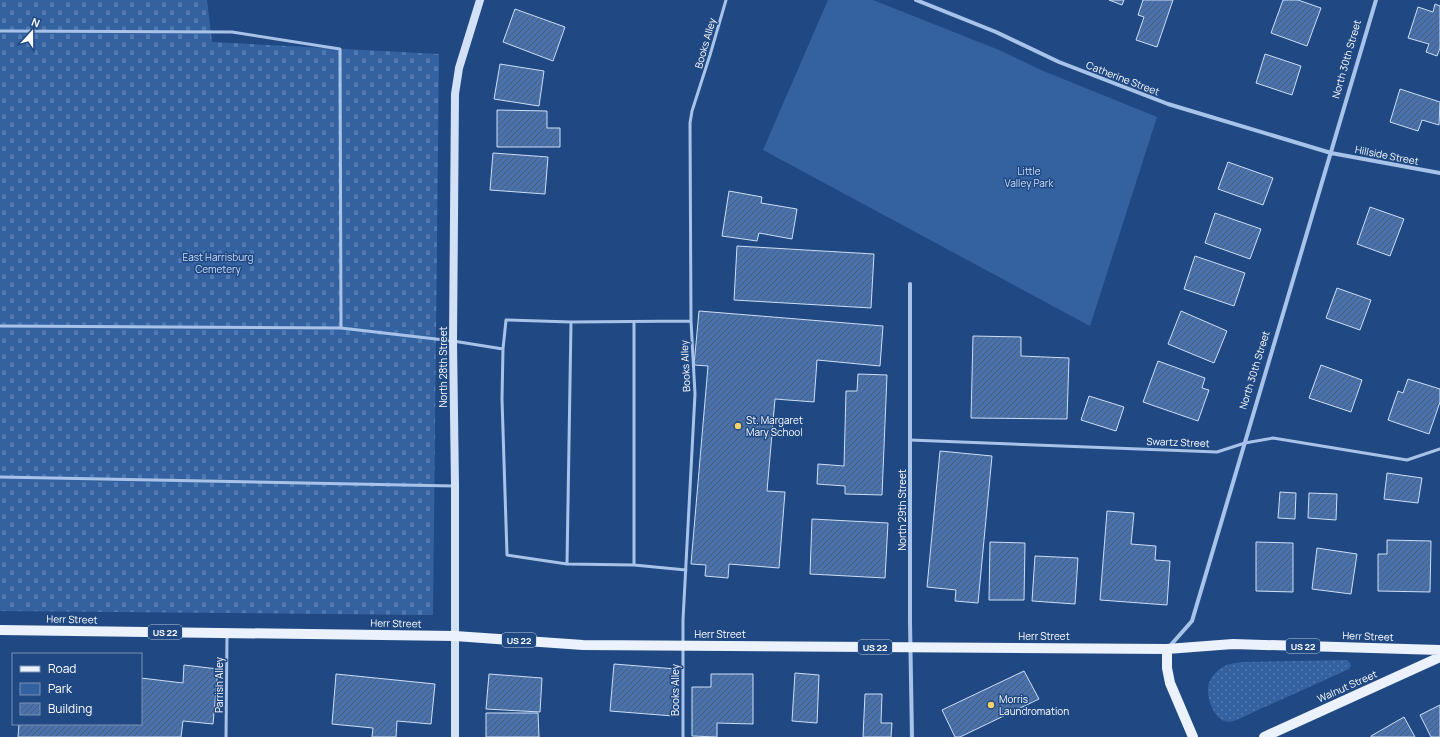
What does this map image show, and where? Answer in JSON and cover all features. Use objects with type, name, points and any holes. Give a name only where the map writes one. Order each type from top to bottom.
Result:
[{"type":"main road","name":"Herr Street","points":[[0,630],[455,636],[583,645],[1167,649],[1233,644],[1440,650]]},
{"type":"main road","points":[[1167,649],[1167,668],[1170,682],[1193,737]]},
{"type":"main road","name":"Walnut Street","points":[[1264,737],[1440,657]]},
{"type":"street","name":"North 28th Street","points":[[455,737],[455,486],[453,341],[456,81],[480,0]]},
{"type":"street","name":"Catherine Street","points":[[916,0],[996,32],[1059,62],[1168,104],[1331,152]]},
{"type":"street","name":"North 30th Street","points":[[1167,649],[1192,621],[1376,0]]},
{"type":"street","name":"Hillside Street","points":[[1331,152],[1440,173]]},
{"type":"street","name":"North 29th Street","points":[[910,284],[910,647],[912,737]]},
{"type":"lane","name":"Books Alley","points":[[683,737],[683,645],[695,394],[691,321],[690,124],[692,111],[726,0]]},
{"type":"lane","points":[[0,31],[232,32],[340,49],[341,328]]},
{"type":"lane","points":[[686,570],[634,565],[567,564],[507,554],[502,399],[503,349],[506,320],[571,322],[691,321]]},
{"type":"lane","points":[[567,564],[571,322]]},
{"type":"lane","points":[[634,322],[634,565]]},
{"type":"lane","points":[[0,326],[341,328],[453,341],[503,349]]},
{"type":"lane","name":"Swartz Street","points":[[910,440],[1217,452],[1245,443],[1273,438],[1407,460],[1440,449]]},
{"type":"lane","points":[[0,477],[455,486]]},
{"type":"lane","name":"Parrish Alley","points":[[226,737],[227,633]]},
{"type":"green space","name":"East Harrisburg Cemetery","points":[[0,0],[207,0],[212,42],[439,54],[433,615],[0,611]]},
{"type":"green space","name":"Little Valley Park","points":[[828,0],[873,0],[999,50],[1041,70],[1157,117],[1090,326],[763,150]]},
{"type":"green space","points":[[1347,660],[1351,666],[1349,669],[1234,721],[1228,722],[1222,720],[1212,709],[1208,693],[1210,681],[1219,670],[1233,663]]},
{"type":"building","points":[[1109,0],[1124,0],[1122,5]]},
{"type":"building","points":[[1143,0],[1173,0],[1157,47],[1136,40],[1144,17],[1138,15]]},
{"type":"building","points":[[1283,0],[1298,0],[1321,8],[1307,46],[1271,33]]},
{"type":"building","points":[[1435,4],[1440,6],[1440,48],[1437,56],[1426,52],[1429,44],[1408,38],[1418,7],[1433,12]]},
{"type":"building","points":[[515,9],[565,27],[553,61],[503,42]]},
{"type":"building","points":[[1265,54],[1301,66],[1292,95],[1256,83]]},
{"type":"building","points":[[500,64],[544,71],[539,106],[494,99]]},
{"type":"building","points":[[1400,89],[1440,102],[1439,125],[1422,120],[1418,131],[1390,122]]},
{"type":"building","points":[[497,110],[547,111],[547,128],[560,128],[560,147],[497,147]]},
{"type":"building","points":[[493,153],[548,157],[545,194],[490,190]]},
{"type":"building","points":[[1228,162],[1273,178],[1263,205],[1218,189]]},
{"type":"building","points":[[729,191],[762,197],[761,203],[797,209],[792,239],[759,233],[757,241],[722,236]]},
{"type":"building","points":[[1370,207],[1404,219],[1390,256],[1357,244]]},
{"type":"building","points":[[1215,213],[1261,229],[1250,259],[1205,243]]},
{"type":"building","points":[[737,246],[874,254],[871,308],[734,300]]},
{"type":"building","points":[[1195,256],[1245,273],[1234,306],[1184,289]]},
{"type":"building","points":[[1337,288],[1371,300],[1360,330],[1326,318]]},
{"type":"building","name":"St. Margaret Mary School","points":[[699,311],[883,326],[880,366],[817,360],[814,402],[775,399],[767,491],[785,492],[779,568],[729,564],[728,578],[705,576],[706,565],[691,564],[708,366],[694,365]]},
{"type":"building","points":[[1181,311],[1227,331],[1214,363],[1168,344]]},
{"type":"building","points":[[973,336],[1021,337],[1021,356],[1069,358],[1067,419],[971,418]]},
{"type":"building","points":[[1158,361],[1205,378],[1202,388],[1209,390],[1198,421],[1143,402]]},
{"type":"building","points":[[1321,365],[1362,380],[1351,412],[1309,398]]},
{"type":"building","points":[[858,374],[887,375],[882,495],[845,494],[845,486],[817,484],[818,464],[844,466],[846,391],[857,391]]},
{"type":"building","points":[[1408,379],[1440,389],[1440,402],[1429,434],[1388,420],[1398,391],[1403,393]]},
{"type":"building","points":[[1089,396],[1124,407],[1116,431],[1081,420]]},
{"type":"building","points":[[940,451],[992,456],[978,603],[955,601],[956,590],[927,587]]},
{"type":"building","points":[[1387,473],[1422,478],[1418,503],[1384,499]]},
{"type":"building","points":[[1280,492],[1296,493],[1295,519],[1278,518]]},
{"type":"building","points":[[1309,493],[1337,494],[1336,520],[1308,518]]},
{"type":"building","points":[[1107,511],[1134,513],[1131,544],[1156,546],[1155,560],[1170,561],[1167,605],[1100,600]]},
{"type":"building","points":[[812,519],[888,523],[885,578],[810,574]]},
{"type":"building","points":[[1387,540],[1431,541],[1430,592],[1378,591],[1378,554],[1387,554]]},
{"type":"building","points":[[990,542],[1025,543],[1024,600],[989,600]]},
{"type":"building","points":[[1256,542],[1293,543],[1293,592],[1256,591]]},
{"type":"building","points":[[1317,548],[1357,554],[1351,594],[1312,589]]},
{"type":"building","points":[[1035,556],[1078,558],[1075,604],[1032,601]]},
{"type":"building","points":[[614,664],[676,669],[673,716],[610,711]]},
{"type":"building","points":[[184,665],[218,669],[213,724],[183,721],[181,737],[18,737],[19,725],[142,725],[142,678],[183,683]]},
{"type":"building","name":"Morris Laundromation","points":[[1024,671],[1039,699],[960,737],[955,737],[942,710]]},
{"type":"building","points":[[795,673],[819,675],[817,723],[792,721]]},
{"type":"building","points":[[336,674],[435,684],[431,724],[397,721],[396,737],[372,737],[373,728],[332,724]]},
{"type":"building","points":[[489,674],[542,678],[540,712],[486,709]]},
{"type":"building","points":[[711,674],[753,674],[753,724],[717,723],[717,737],[692,736],[692,687],[711,687]]},
{"type":"building","points":[[865,694],[882,694],[881,723],[892,723],[891,737],[863,737]]},
{"type":"building","points":[[1440,705],[1440,737],[1431,737],[1420,715]]},
{"type":"building","points":[[486,713],[538,713],[539,737],[486,737]]},
{"type":"building","points":[[1404,717],[1415,737],[1371,737],[1371,736]]},
{"type":"place","name":"St. Margaret Mary School","points":[[738,426]]},
{"type":"place","name":"Morris Laundromation","points":[[991,705]]}]
